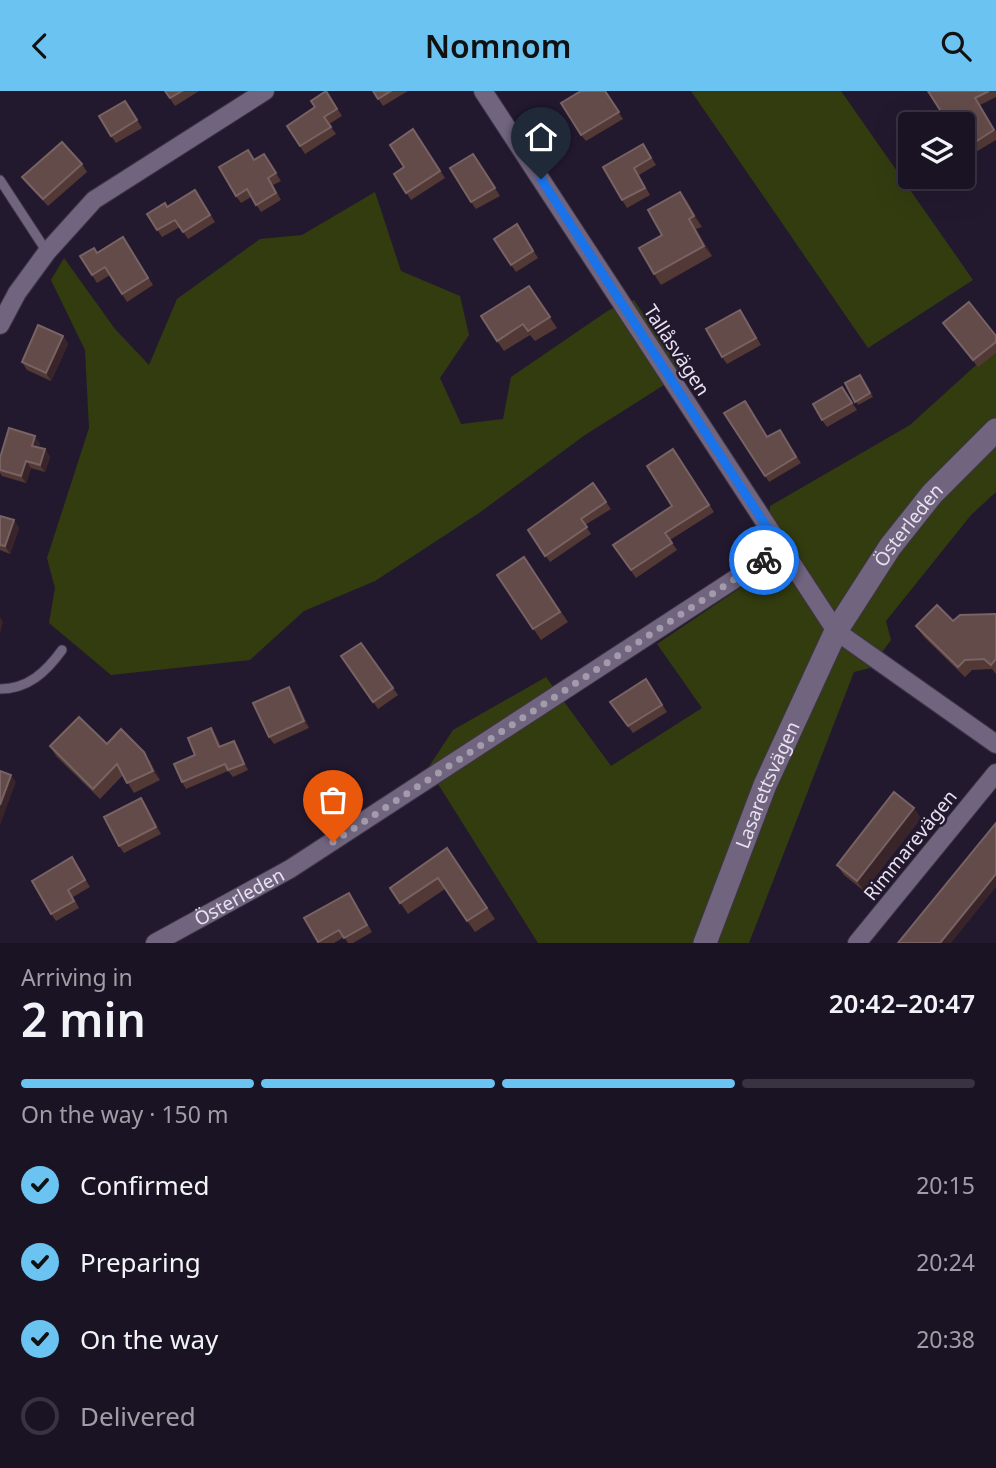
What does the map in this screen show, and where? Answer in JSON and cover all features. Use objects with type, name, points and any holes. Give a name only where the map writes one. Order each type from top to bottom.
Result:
[{"type":"street","points":[[0,325],[17,293],[47,252],[94,200],[265,91]]},
{"type":"street","name":"Tallåsvägen","points":[[484,91],[836,631]]},
{"type":"street","name":"Österleden","points":[[836,631],[890,547],[932,494],[996,430]]},
{"type":"street","name":"Österleden","points":[[155,943],[290,869],[781,549]]},
{"type":"street","points":[[836,631],[996,744]]},
{"type":"street","name":"Lasarettsvägen","points":[[705,943],[765,786],[836,631]]},
{"type":"street","name":"Rimmarevägen","points":[[857,943],[996,773]]},
{"type":"lane","points":[[0,180],[47,252]]},
{"type":"lane","points":[[0,689],[13,689],[36,679],[50,667],[62,650]]},
{"type":"green space","points":[[691,91],[841,91],[898,173],[898,189],[909,189],[973,280],[868,348]]},
{"type":"green space","points":[[375,192],[401,271],[460,296],[469,335],[440,378],[461,424],[503,419],[511,377],[609,310],[634,300],[683,373],[585,435],[479,513],[375,581],[304,611],[250,660],[111,675],[49,623],[55,588],[47,558],[89,428],[85,350],[51,280],[64,258],[115,329],[149,365],[177,299],[260,239],[302,235]]},
{"type":"green space","points":[[996,347],[996,492],[971,515],[886,621],[891,640],[870,668],[854,672],[749,943],[538,943],[428,768],[453,730],[546,677],[611,766],[702,708],[657,644],[765,571],[770,506],[910,425]]},
{"type":"building","points":[[165,91],[182,91],[170,98]]},
{"type":"building","points":[[326,91],[337,109],[324,117],[331,127],[300,146],[287,126],[315,107],[311,101]]},
{"type":"building","points":[[373,91],[391,91],[378,99]]},
{"type":"building","points":[[581,91],[605,91],[619,112],[581,135],[561,103]]},
{"type":"building","points":[[928,91],[989,91],[975,98],[994,130],[975,142],[975,112],[941,112]]},
{"type":"building","points":[[125,101],[137,120],[111,136],[99,116]]},
{"type":"building","points":[[413,129],[440,171],[406,193],[394,174],[404,167],[390,145]]},
{"type":"building","points":[[62,142],[82,164],[43,199],[22,177]]},
{"type":"building","points":[[643,144],[651,158],[634,168],[645,188],[622,200],[603,167]]},
{"type":"building","points":[[248,150],[254,160],[264,154],[276,173],[268,178],[276,193],[256,205],[247,189],[236,196],[219,167]]},
{"type":"building","points":[[473,154],[495,188],[471,202],[450,168]]},
{"type":"building","points":[[195,190],[210,215],[183,232],[175,220],[157,230],[147,214],[165,203],[167,207]]},
{"type":"building","points":[[680,192],[694,216],[689,219],[704,246],[654,274],[639,248],[662,235],[648,210]]},
{"type":"building","points":[[517,224],[533,251],[511,265],[494,239]]},
{"type":"building","points":[[123,237],[148,278],[122,294],[105,267],[92,275],[80,256],[94,248],[97,253]]},
{"type":"building","points":[[529,286],[550,317],[528,331],[523,324],[497,341],[481,316]]},
{"type":"building","points":[[969,302],[996,336],[996,342],[973,360],[943,323]]},
{"type":"building","points":[[740,310],[756,338],[722,357],[706,329]]},
{"type":"building","points":[[38,325],[63,336],[46,373],[22,362]]},
{"type":"building","points":[[860,375],[870,393],[855,402],[845,383]]},
{"type":"building","points":[[842,387],[852,403],[822,420],[813,404]]},
{"type":"building","points":[[745,401],[767,437],[780,430],[796,457],[765,476],[724,413]]},
{"type":"building","points":[[9,428],[35,436],[32,446],[45,449],[40,465],[26,461],[21,476],[0,470],[0,458]]},
{"type":"building","points":[[673,449],[709,505],[665,533],[672,543],[631,570],[613,545],[672,506],[647,466]]},
{"type":"building","points":[[593,483],[606,502],[581,519],[587,527],[545,556],[528,530]]},
{"type":"building","points":[[0,516],[14,520],[5,546],[0,545]]},
{"type":"building","points":[[524,557],[560,612],[533,629],[497,575]]},
{"type":"building","points":[[937,605],[953,621],[960,615],[996,614],[996,659],[991,665],[984,659],[965,660],[958,667],[916,626]]},
{"type":"building","points":[[361,643],[393,688],[373,702],[341,656]]},
{"type":"building","points":[[646,679],[662,705],[628,726],[610,702]]},
{"type":"building","points":[[289,687],[304,721],[269,737],[253,703]]},
{"type":"building","points":[[79,717],[107,744],[121,729],[144,752],[153,771],[127,783],[117,764],[93,789],[50,746]]},
{"type":"building","points":[[211,728],[219,747],[234,741],[244,764],[228,770],[225,764],[182,782],[174,764],[195,755],[188,738]]},
{"type":"building","points":[[0,771],[11,775],[0,805]]},
{"type":"building","points":[[894,792],[914,808],[857,881],[837,865]]},
{"type":"building","points":[[141,798],[156,827],[119,846],[104,817]]},
{"type":"building","points":[[996,823],[996,874],[940,943],[898,943]]},
{"type":"building","points":[[447,848],[487,908],[467,921],[438,878],[400,903],[390,888]]},
{"type":"building","points":[[72,857],[85,880],[68,890],[74,901],[51,914],[32,881]]},
{"type":"building","points":[[349,893],[367,925],[344,938],[339,930],[318,942],[304,918]]},
{"type":"way so far","points":[[333,842],[580,683],[764,560]]},
{"type":"route","points":[[541,179],[781,549],[764,560]]}]
